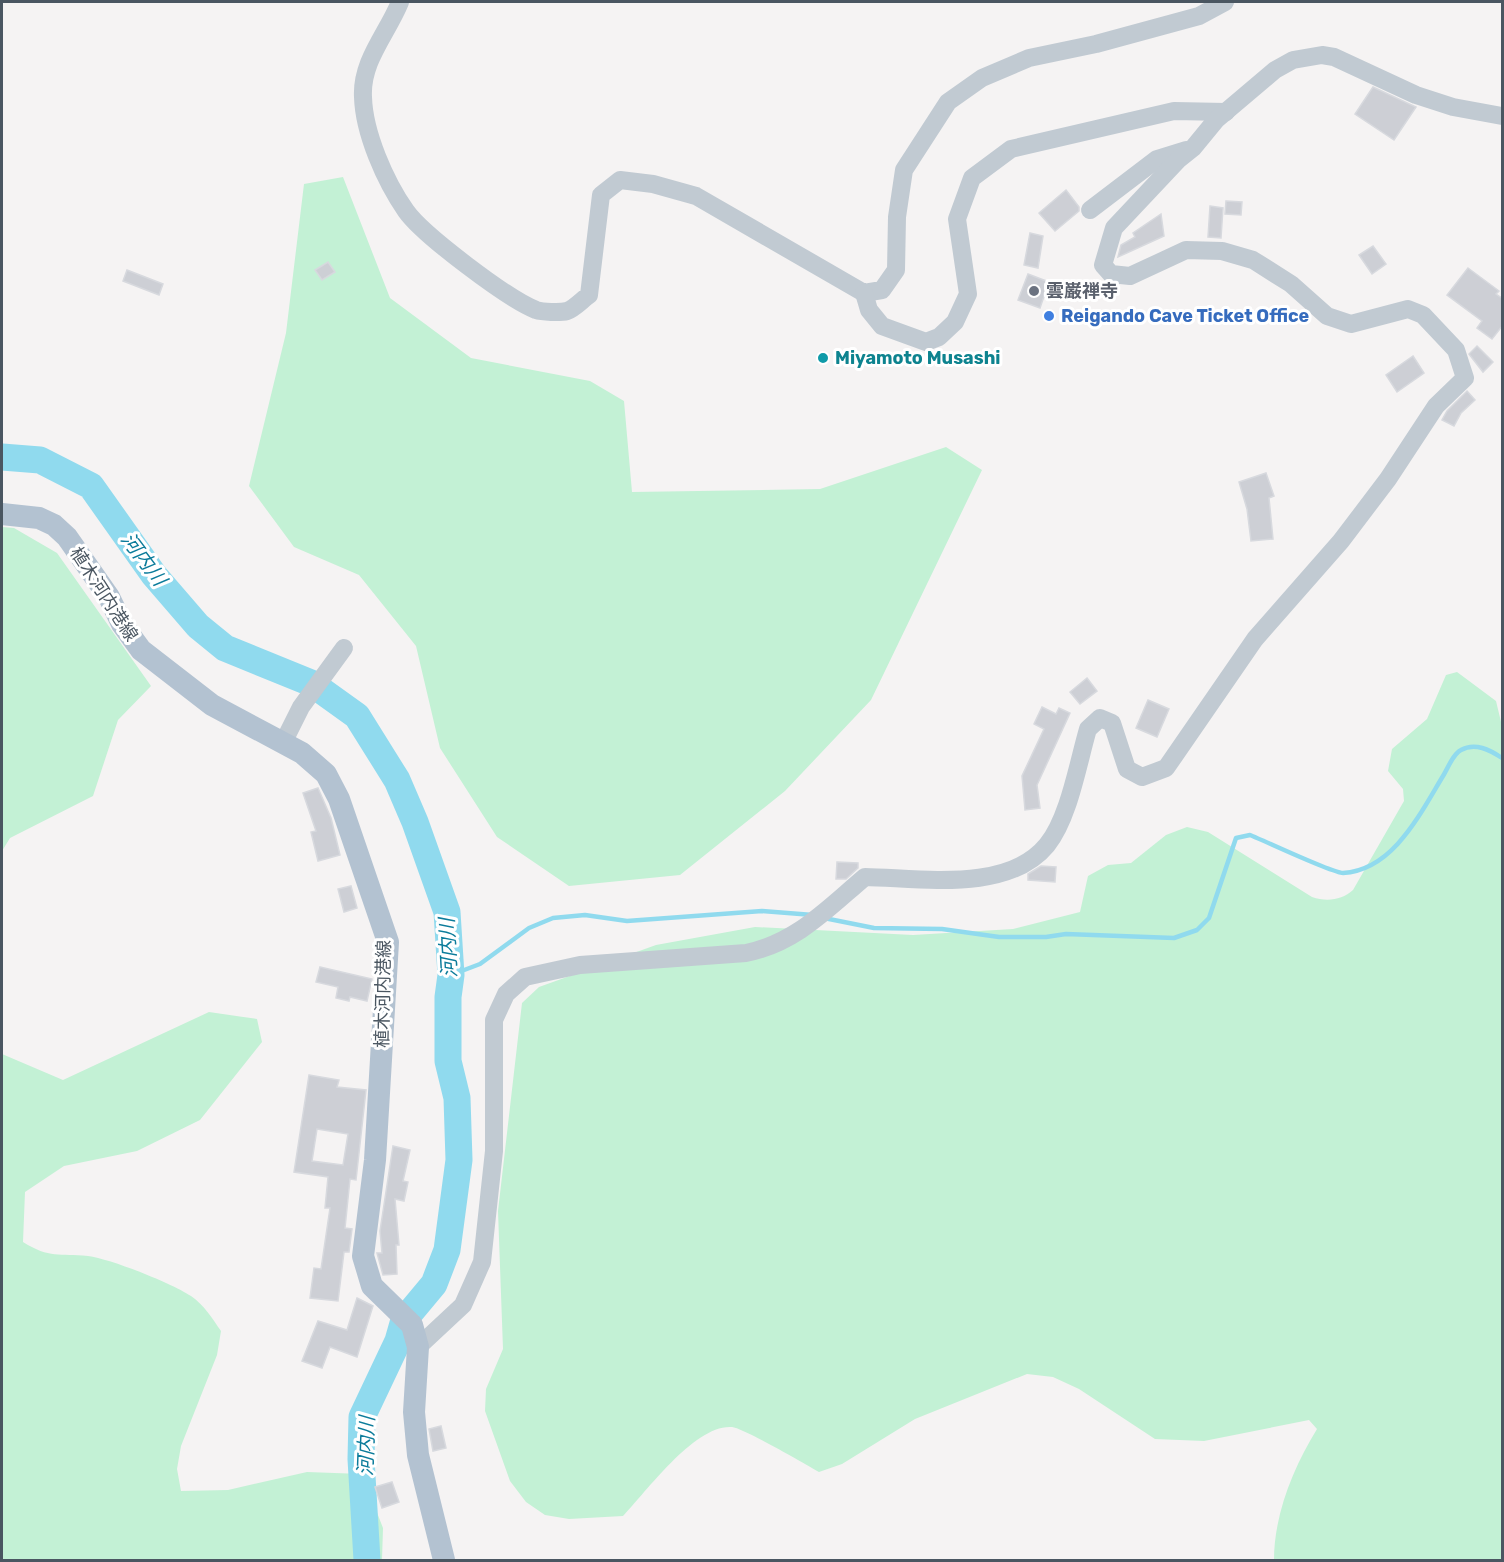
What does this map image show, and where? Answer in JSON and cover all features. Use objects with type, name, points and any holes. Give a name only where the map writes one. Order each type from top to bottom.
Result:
[{"type":"main road","name":"植木河内港線","points":[[2,514],[39,518],[54,525],[67,537],[141,650],[212,705],[302,753],[326,774],[339,799],[388,942],[375,1161],[363,1256],[372,1286],[415,1336]]},
{"type":"main road","points":[[415,1336],[414,1412],[418,1455],[444,1560]]},
{"type":"street","points":[[400,2],[391,23],[365,67],[363,98],[366,129],[406,211],[454,255],[507,292],[537,310],[568,311],[589,295],[601,195],[620,180],[653,183],[696,196],[864,293],[882,290],[896,270],[897,217],[904,170],[948,102],[982,78],[1019,62],[1199,16],[1225,2]]},
{"type":"street","points":[[415,1336],[464,1305],[483,1262],[494,1151],[494,1020],[506,994],[525,977],[580,965],[746,954],[770,949],[795,935],[865,877],[986,878],[1025,865],[1048,844],[1063,814],[1088,729],[1093,722],[1100,718],[1112,723],[1127,769],[1142,777],[1166,768],[1255,639],[1341,541],[1388,479],[1436,406],[1465,378],[1456,350],[1423,315],[1408,309],[1351,324],[1327,316],[1291,284],[1253,260],[1222,251],[1186,250],[1130,276],[1111,274],[1103,265],[1114,228],[1226,111],[1293,60],[1322,55],[1334,57],[1416,94],[1444,104],[1503,116]]},
{"type":"street","points":[[864,293],[869,310],[882,326],[926,342],[939,337],[955,322],[968,294],[957,219],[972,178],[1011,149],[1174,111],[1226,111]]},
{"type":"street","points":[[1090,210],[1157,159],[1193,148]]},
{"type":"street","points":[[283,743],[301,707],[344,648]]},
{"type":"green space","points":[[343,177],[390,298],[471,358],[590,381],[624,401],[632,492],[820,489],[946,447],[982,470],[871,700],[785,791],[680,875],[569,886],[497,837],[440,748],[416,646],[359,575],[294,547],[249,486],[286,333],[304,184]]},
{"type":"green space","points":[[2,527],[14,528],[57,553],[151,686],[118,720],[93,796],[10,838],[2,851]]},
{"type":"green space","points":[[1457,672],[1496,701],[1502,726],[1502,1560],[1274,1560],[1277,1526],[1286,1492],[1317,1429],[1309,1420],[1204,1441],[1155,1439],[1079,1389],[1053,1377],[1027,1374],[915,1419],[842,1464],[819,1472],[732,1427],[718,1429],[688,1447],[658,1476],[623,1516],[569,1519],[545,1515],[526,1502],[510,1481],[485,1411],[486,1389],[503,1349],[498,1211],[522,1003],[539,987],[656,945],[755,927],[913,935],[1013,929],[1080,912],[1088,876],[1108,865],[1131,863],[1166,835],[1187,827],[1208,832],[1312,897],[1329,900],[1339,898],[1353,890],[1404,801],[1403,789],[1388,771],[1392,749],[1427,719],[1446,675]]},
{"type":"green space","points":[[209,1012],[257,1019],[262,1042],[200,1120],[137,1151],[64,1166],[25,1192],[23,1242],[48,1253],[98,1258],[141,1272],[170,1285],[196,1300],[208,1312],[221,1331],[217,1355],[181,1446],[177,1469],[181,1491],[228,1490],[307,1472],[362,1474],[383,1528],[382,1560],[2,1560],[2,1054],[63,1080]]},
{"type":"building","points":[[1373,87],[1416,107],[1394,140],[1355,114]]},
{"type":"building","points":[[1066,190],[1079,207],[1079,211],[1055,231],[1039,213]]},
{"type":"building","points":[[1226,201],[1242,202],[1241,215],[1225,214]]},
{"type":"building","points":[[1210,206],[1223,208],[1221,238],[1208,237]]},
{"type":"building","points":[[1161,214],[1164,236],[1118,257],[1121,245],[1135,237],[1133,233]]},
{"type":"building","points":[[1030,233],[1043,236],[1038,268],[1024,265]]},
{"type":"building","points":[[1373,246],[1386,264],[1372,274],[1359,255]]},
{"type":"building","points":[[328,262],[335,272],[322,280],[315,270]]},
{"type":"building","points":[[1468,268],[1499,291],[1496,294],[1503,299],[1503,325],[1492,339],[1477,328],[1482,321],[1447,295]]},
{"type":"building","points":[[127,270],[163,284],[159,295],[123,281]]},
{"type":"building","name":"雲巌禅寺","points":[[1028,274],[1049,282],[1040,308],[1018,300]]},
{"type":"building","points":[[1477,346],[1493,362],[1483,372],[1469,354]]},
{"type":"building","points":[[1413,356],[1424,373],[1397,392],[1386,375]]},
{"type":"building","points":[[1467,391],[1475,400],[1461,413],[1454,426],[1442,420],[1447,411]]},
{"type":"building","points":[[1266,473],[1274,496],[1269,498],[1273,539],[1251,541],[1247,509],[1239,482]]},
{"type":"building","points":[[1087,678],[1097,691],[1080,704],[1070,692]]},
{"type":"building","points":[[1148,700],[1169,709],[1157,737],[1136,728]]},
{"type":"building","points":[[1042,707],[1056,714],[1059,708],[1070,713],[1037,785],[1040,808],[1025,810],[1022,776],[1044,729],[1034,724]]},
{"type":"building","points":[[318,788],[331,818],[340,855],[318,861],[311,832],[316,831],[303,793]]},
{"type":"building","points":[[837,862],[858,863],[858,868],[846,879],[836,879]]},
{"type":"building","points":[[1041,866],[1056,867],[1055,882],[1028,880],[1028,874]]},
{"type":"building","points":[[351,886],[357,908],[344,912],[338,889]]},
{"type":"building","points":[[320,967],[372,979],[367,1001],[350,997],[349,1001],[336,998],[338,987],[316,982]]},
{"type":"building","points":[[309,1075],[339,1080],[337,1087],[366,1090],[356,1180],[350,1179],[345,1228],[352,1229],[349,1252],[344,1252],[338,1301],[310,1298],[314,1268],[321,1269],[330,1208],[325,1208],[328,1177],[294,1172]],"holes":[[[317,1129],[348,1134],[343,1165],[312,1161]]]},
{"type":"building","points":[[393,1146],[410,1150],[403,1181],[408,1182],[404,1201],[395,1199],[399,1245],[396,1245],[397,1274],[383,1275],[377,1253],[382,1253],[380,1231]]},
{"type":"building","points":[[357,1298],[373,1306],[357,1357],[330,1347],[322,1368],[302,1361],[318,1321],[347,1330]]},
{"type":"building","points":[[441,1426],[446,1448],[433,1451],[429,1429]]},
{"type":"building","points":[[392,1482],[399,1502],[382,1508],[375,1487]]},
{"type":"waterway","name":"河内川","points":[[2,457],[40,460],[91,486],[154,575],[198,626],[225,648],[311,683],[357,716],[397,780],[415,822],[447,912],[451,975],[448,997],[448,1061],[457,1098],[459,1160],[447,1250],[434,1284],[404,1320],[398,1341],[362,1417],[361,1459],[367,1560]]},
{"type":"waterway","points":[[824,918],[874,928],[942,929],[999,937],[1046,937],[1066,934],[1174,938],[1197,930],[1209,918],[1236,838],[1250,835],[1336,872],[1361,870],[1391,851],[1403,838],[1425,807],[1458,752],[1466,748],[1477,747],[1502,758]]},
{"type":"waterway","points":[[451,975],[480,964],[529,928],[553,918],[585,915],[627,921],[762,911],[813,915]]},
{"type":"place","name":"雲巌禅寺","points":[[1034,291]]},
{"type":"place","name":"Reigando Cave Ticket Office","points":[[1049,316]]},
{"type":"place","name":"Miyamoto Musashi","points":[[823,358]]}]
